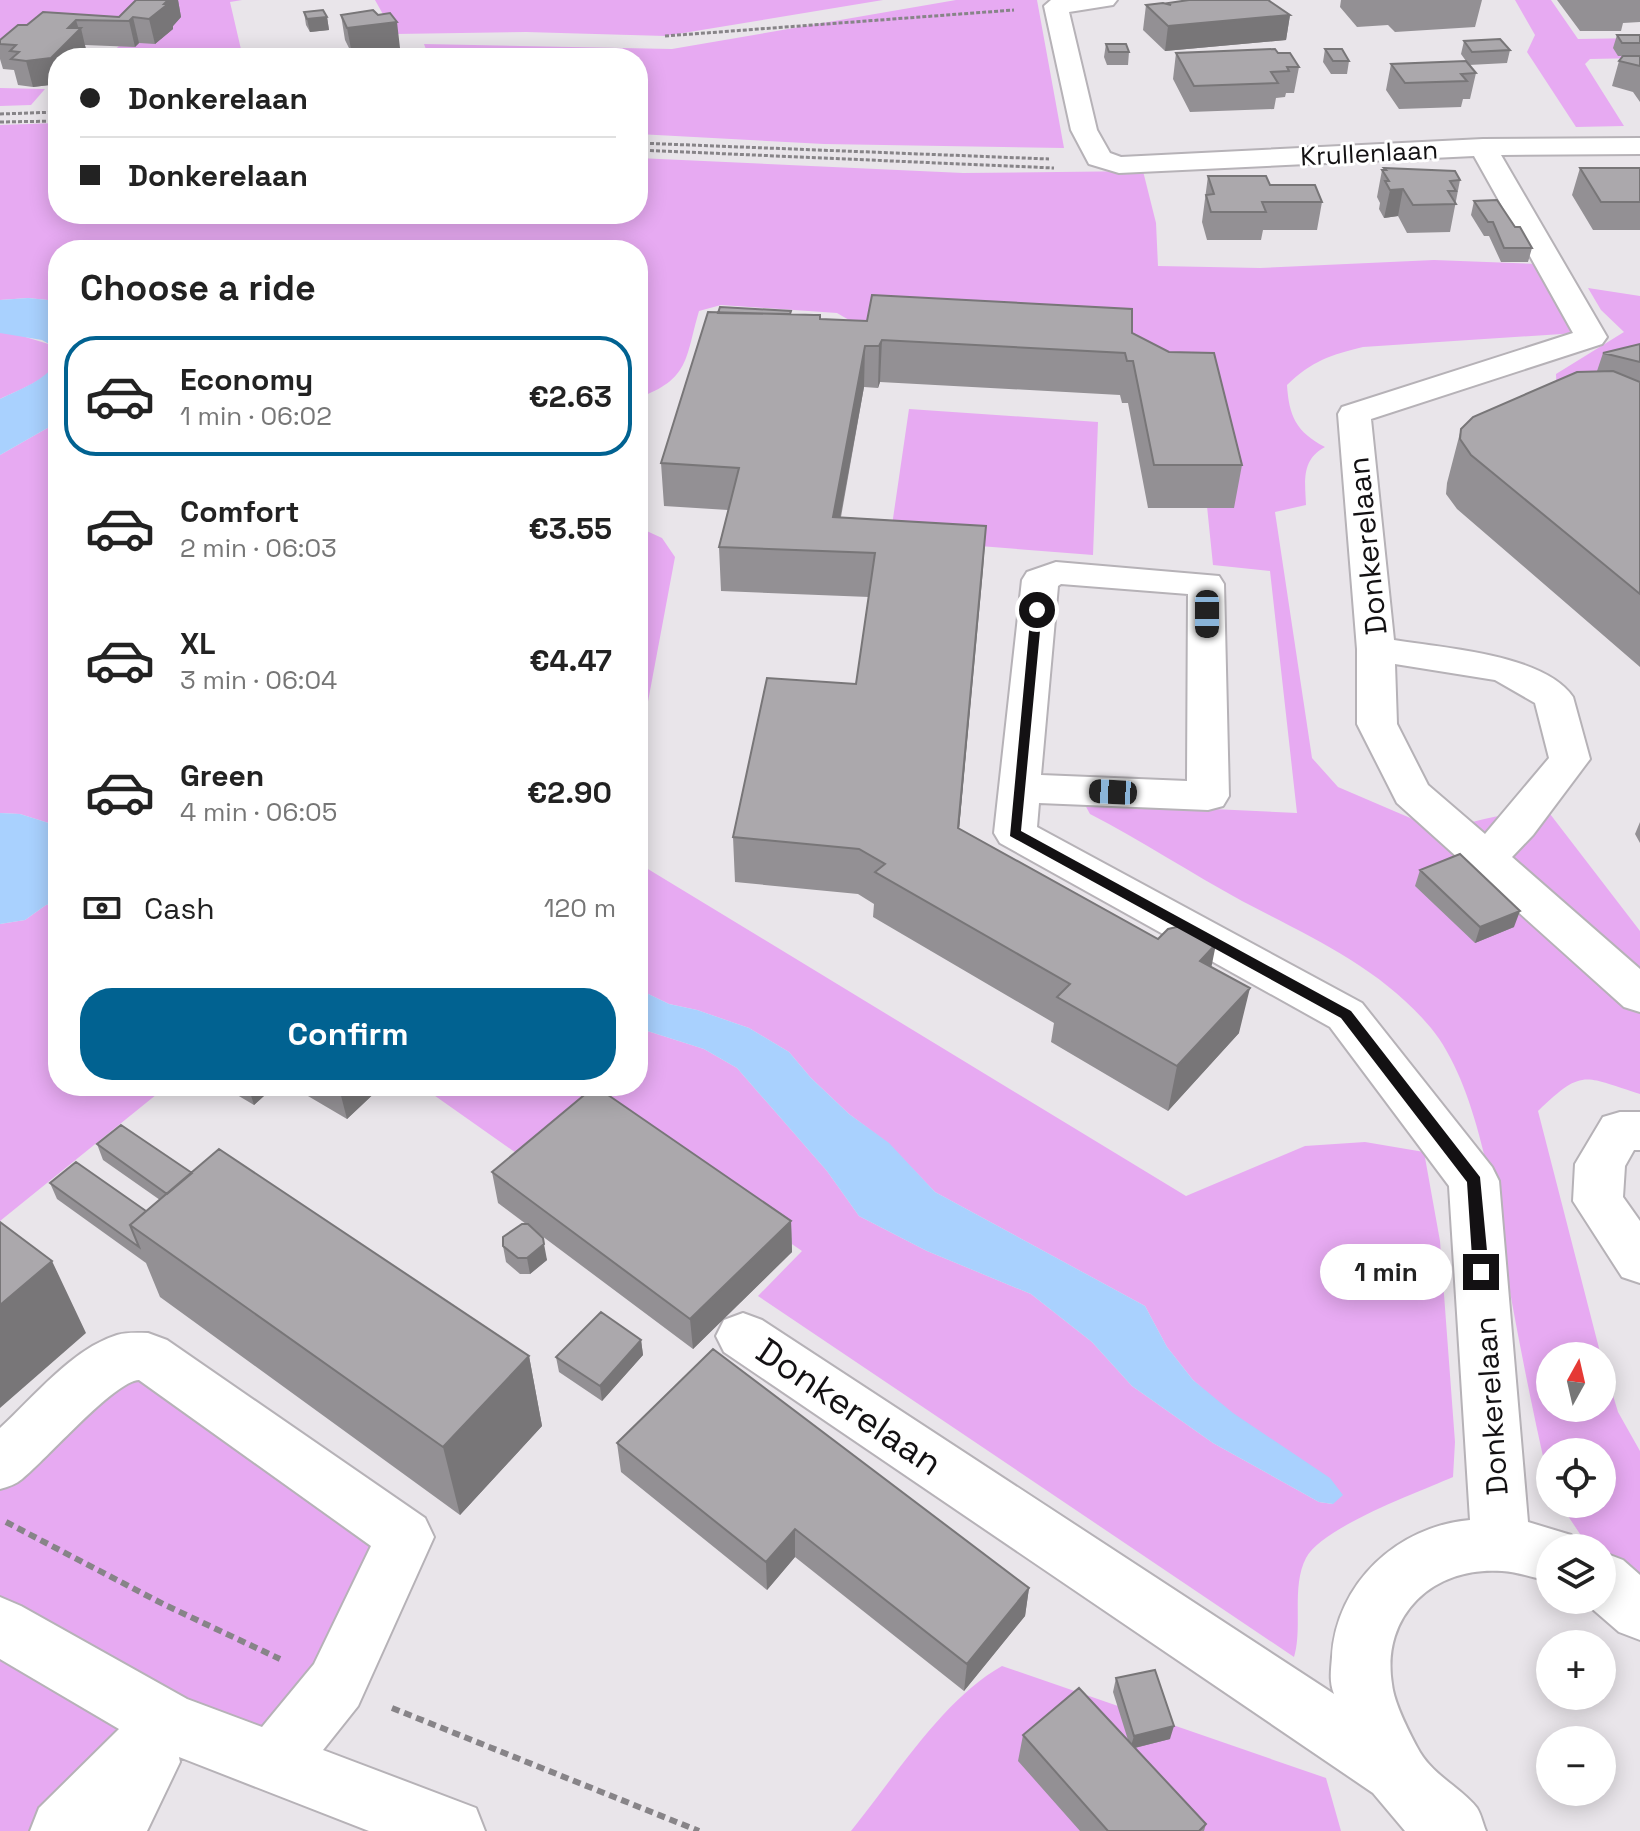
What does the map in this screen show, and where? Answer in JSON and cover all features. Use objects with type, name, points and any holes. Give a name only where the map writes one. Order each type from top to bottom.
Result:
[{"type":"street","points":[[1105,0],[1056,6],[1084,130],[1109,162]]},
{"type":"street","name":"Krullenlaan","points":[[1109,162],[1483,147],[1640,146]]},
{"type":"street","name":"Donkerelaan","points":[[1483,147],[1591,337],[1354,414],[1376,649],[1506,670],[1553,697],[1570,759],[1518,825],[1486,858]]},
{"type":"street","name":"Donkerelaan","points":[[1018,788],[1208,796],[1206,584],[1056,573],[1040,580],[1018,788],[1015,833],[1346,1015],[1474,1181],[1526,1549],[1454,1548],[1412,1566],[1381,1596],[1363,1636],[1361,1685],[1395,1771]]},
{"type":"street","points":[[1376,649],[1377,724],[1412,793],[1640,995]]},
{"type":"street","points":[[1640,1131],[1620,1131],[1600,1164],[1598,1201],[1640,1262]]},
{"type":"street","name":"Donkerelaan","points":[[743,1336],[1395,1771],[1422,1804],[1454,1831]]},
{"type":"street","points":[[0,1464],[92,1378],[121,1357],[148,1356],[405,1537],[336,1685],[273,1762]]},
{"type":"street","points":[[1616,1592],[1640,1612]]},
{"type":"street","points":[[0,1626],[169,1723],[453,1831]]},
{"type":"street","points":[[62,1831],[169,1723]]},
{"type":"street","points":[[113,1831],[169,1723]]},
{"type":"path","points":[[665,36],[1056,6]]},
{"type":"path","points":[[0,114],[48,112]]},
{"type":"path","points":[[0,122],[48,121]]},
{"type":"path","points":[[648,143],[1053,159]]},
{"type":"path","points":[[648,150],[1052,168],[1109,162]]},
{"type":"shaded area","points":[[0,0],[242,0],[230,2],[241,48],[117,48],[120,45],[0,41]]},
{"type":"shaded area","points":[[375,0],[883,0],[665,36],[526,32],[394,34]]},
{"type":"shaded area","points":[[956,0],[1037,0],[1064,148],[824,144],[648,135],[648,49],[672,49]]},
{"type":"shaded area","points":[[1515,0],[1551,0],[1578,39],[1640,38],[1640,58],[1590,59],[1585,64],[1624,126],[1576,127],[1527,52],[1535,35]]},
{"type":"shaded area","points":[[424,44],[622,48],[425,48]]},
{"type":"shaded area","points":[[0,88],[45,89],[31,105],[0,106]]},
{"type":"shaded area","points":[[48,123],[48,224],[648,224],[648,158],[963,173],[1143,171],[1156,223],[1158,266],[1260,268],[1434,260],[1537,264],[1577,333],[1363,347],[1322,360],[1287,385],[1296,422],[1307,435],[1325,447],[1308,465],[1306,505],[1275,512],[1312,758],[1338,787],[1443,832],[1494,817],[1547,810],[1640,931],[1640,1094],[1595,1080],[1584,1080],[1565,1088],[1538,1111],[1597,1342],[1536,1342],[1536,1422],[1484,1154],[1462,1084],[1431,1028],[1390,987],[1343,955],[1090,814],[1084,803],[1297,813],[1270,571],[1213,565],[1195,389],[856,324],[837,313],[721,305],[699,311],[683,365],[668,383],[648,394],[648,240],[48,240],[48,300],[0,300],[0,125]]},
{"type":"shaded area","points":[[1588,288],[1640,296],[1640,395],[1557,398],[1556,374],[1624,332],[1601,310]]},
{"type":"shaded area","points":[[9,332],[48,344],[48,373],[0,399],[0,333]]},
{"type":"shaded area","points":[[909,409],[1098,422],[1093,555],[890,539]]},
{"type":"shaded area","points":[[48,428],[48,823],[20,814],[0,813],[0,455]]},
{"type":"shaded area","points":[[648,532],[662,538],[675,557],[648,701]]},
{"type":"shaded area","points":[[648,869],[1186,1196],[1305,1146],[1365,1142],[1424,1152],[1440,1241],[1455,1442],[1453,1477],[1351,1523],[1316,1546],[1306,1558],[1299,1581],[1298,1633],[1294,1657],[758,1296],[802,1251],[599,1112],[533,1165],[435,1096],[648,1096],[648,1031],[704,1049],[737,1068],[827,1171],[859,1216],[927,1251],[1031,1294],[1092,1342],[1132,1386],[1213,1443],[1319,1502],[1333,1504],[1193,1380],[1167,1347],[1145,1306],[935,1192],[888,1143],[849,1114],[811,1078],[789,1052],[749,1028],[669,1004],[648,994]]},
{"type":"shaded area","points":[[46,905],[48,1096],[155,1096],[0,1221],[0,924],[25,920]]},
{"type":"shaded area","points":[[122,1361],[400,1541],[274,1753],[0,1618],[0,1467]]},
{"type":"shaded area","points":[[1616,1405],[1640,1451],[1640,1575],[1616,1561],[1616,1534],[1580,1534],[1569,1518],[1616,1518],[1616,1438],[1539,1438],[1536,1422],[1616,1422]]},
{"type":"shaded area","points":[[0,1638],[148,1726],[43,1831],[0,1831]]},
{"type":"shaded area","points":[[1002,1666],[1326,1778],[1341,1831],[851,1831],[940,1719],[980,1680]]},
{"type":"water","points":[[0,300],[48,300],[48,343],[0,333]]},
{"type":"water","points":[[48,373],[48,428],[0,455],[0,399]]},
{"type":"water","points":[[0,813],[20,814],[48,823],[48,904],[25,920],[0,924]]},
{"type":"water","points":[[648,994],[669,1004],[749,1028],[789,1052],[811,1078],[849,1114],[889,1143],[935,1192],[1145,1306],[1167,1347],[1193,1380],[1233,1413],[1330,1478],[1343,1495],[1333,1504],[1319,1502],[1213,1443],[1132,1386],[1092,1342],[1031,1294],[927,1251],[859,1216],[827,1171],[737,1068],[704,1049],[648,1031]]},
{"type":"building","points":[[136,0],[168,0],[164,4],[168,4],[149,19],[76,20],[68,28],[81,28],[61,48],[48,48],[48,58],[11,59],[19,52],[10,51],[16,45],[0,44],[0,40],[18,25],[27,25],[43,12],[119,17]]},
{"type":"building","points":[[1268,0],[1290,15],[1168,26],[1146,5],[1171,5],[1168,3]]},
{"type":"building","points":[[323,10],[327,17],[307,19],[304,12]]},
{"type":"building","points":[[373,10],[378,15],[390,13],[397,22],[347,28],[341,15]]},
{"type":"building","points":[[1617,35],[1640,35],[1640,43],[1622,43]]},
{"type":"building","points":[[1500,39],[1510,50],[1472,52],[1464,41]]},
{"type":"building","points":[[1106,44],[1126,44],[1129,52],[1109,52]]},
{"type":"building","points":[[1275,49],[1278,53],[1290,53],[1299,67],[1271,72],[1278,83],[1194,86],[1176,53]]},
{"type":"building","points":[[1325,49],[1342,49],[1349,61],[1333,61]]},
{"type":"building","points":[[1623,56],[1640,56],[1640,66],[1619,61]]},
{"type":"building","points":[[1466,61],[1476,73],[1461,74],[1467,81],[1405,83],[1391,64]]},
{"type":"building","points":[[1384,168],[1455,171],[1460,180],[1450,181],[1456,191],[1448,191],[1456,204],[1413,205],[1403,189],[1390,190],[1385,181],[1389,181],[1382,170],[1386,170]]},
{"type":"building","points":[[1580,168],[1640,168],[1640,202],[1601,202]]},
{"type":"building","points":[[1208,176],[1266,176],[1270,185],[1315,185],[1322,202],[1262,202],[1266,212],[1211,212],[1206,195],[1214,194]]},
{"type":"building","points":[[1497,200],[1515,227],[1520,227],[1532,248],[1504,248],[1493,222],[1488,222],[1474,201]]},
{"type":"building","points":[[872,295],[1132,309],[1132,333],[1169,352],[1214,353],[1242,465],[1154,465],[1133,361],[1127,361],[1125,353],[882,340],[879,346],[865,346],[833,517],[986,526],[958,828],[1158,939],[1168,929],[1181,926],[1216,944],[1200,961],[1250,988],[1177,1066],[1057,997],[1070,984],[875,872],[885,864],[859,849],[733,837],[767,678],[856,684],[875,553],[719,547],[739,468],[661,463],[708,312],[820,315],[820,319],[867,321]]},
{"type":"building","points":[[720,307],[791,311],[790,314],[718,313]]},
{"type":"building","points":[[1640,344],[1640,362],[1603,353]]},
{"type":"building","points":[[1613,371],[1640,382],[1640,594],[1471,455],[1460,439],[1461,429],[1473,417],[1577,372]]},
{"type":"building","points":[[1460,854],[1520,911],[1480,927],[1420,870]]},
{"type":"building","points":[[583,1096],[610,1096],[791,1221],[690,1319],[492,1172]]},
{"type":"building","points":[[121,1125],[192,1173],[167,1194],[97,1144]]},
{"type":"building","points":[[219,1149],[529,1356],[443,1447],[130,1225]]},
{"type":"building","points":[[76,1162],[146,1211],[130,1225],[139,1247],[50,1183]]},
{"type":"building","points":[[0,1222],[52,1261],[0,1305]]},
{"type":"building","points":[[522,1224],[528,1224],[543,1238],[544,1244],[527,1258],[518,1258],[503,1246],[503,1237]]},
{"type":"building","points":[[601,1312],[641,1340],[600,1386],[556,1357]]},
{"type":"building","points":[[713,1349],[1029,1588],[967,1664],[795,1529],[766,1562],[617,1443]]},
{"type":"building","points":[[1155,1670],[1174,1726],[1134,1736],[1116,1678]]},
{"type":"building","points":[[1079,1688],[1206,1824],[1199,1831],[1108,1831],[1023,1735]]},
{"type":"route","points":[[1037,610],[1015,833],[1346,1015],[1474,1181],[1481,1272]]}]
